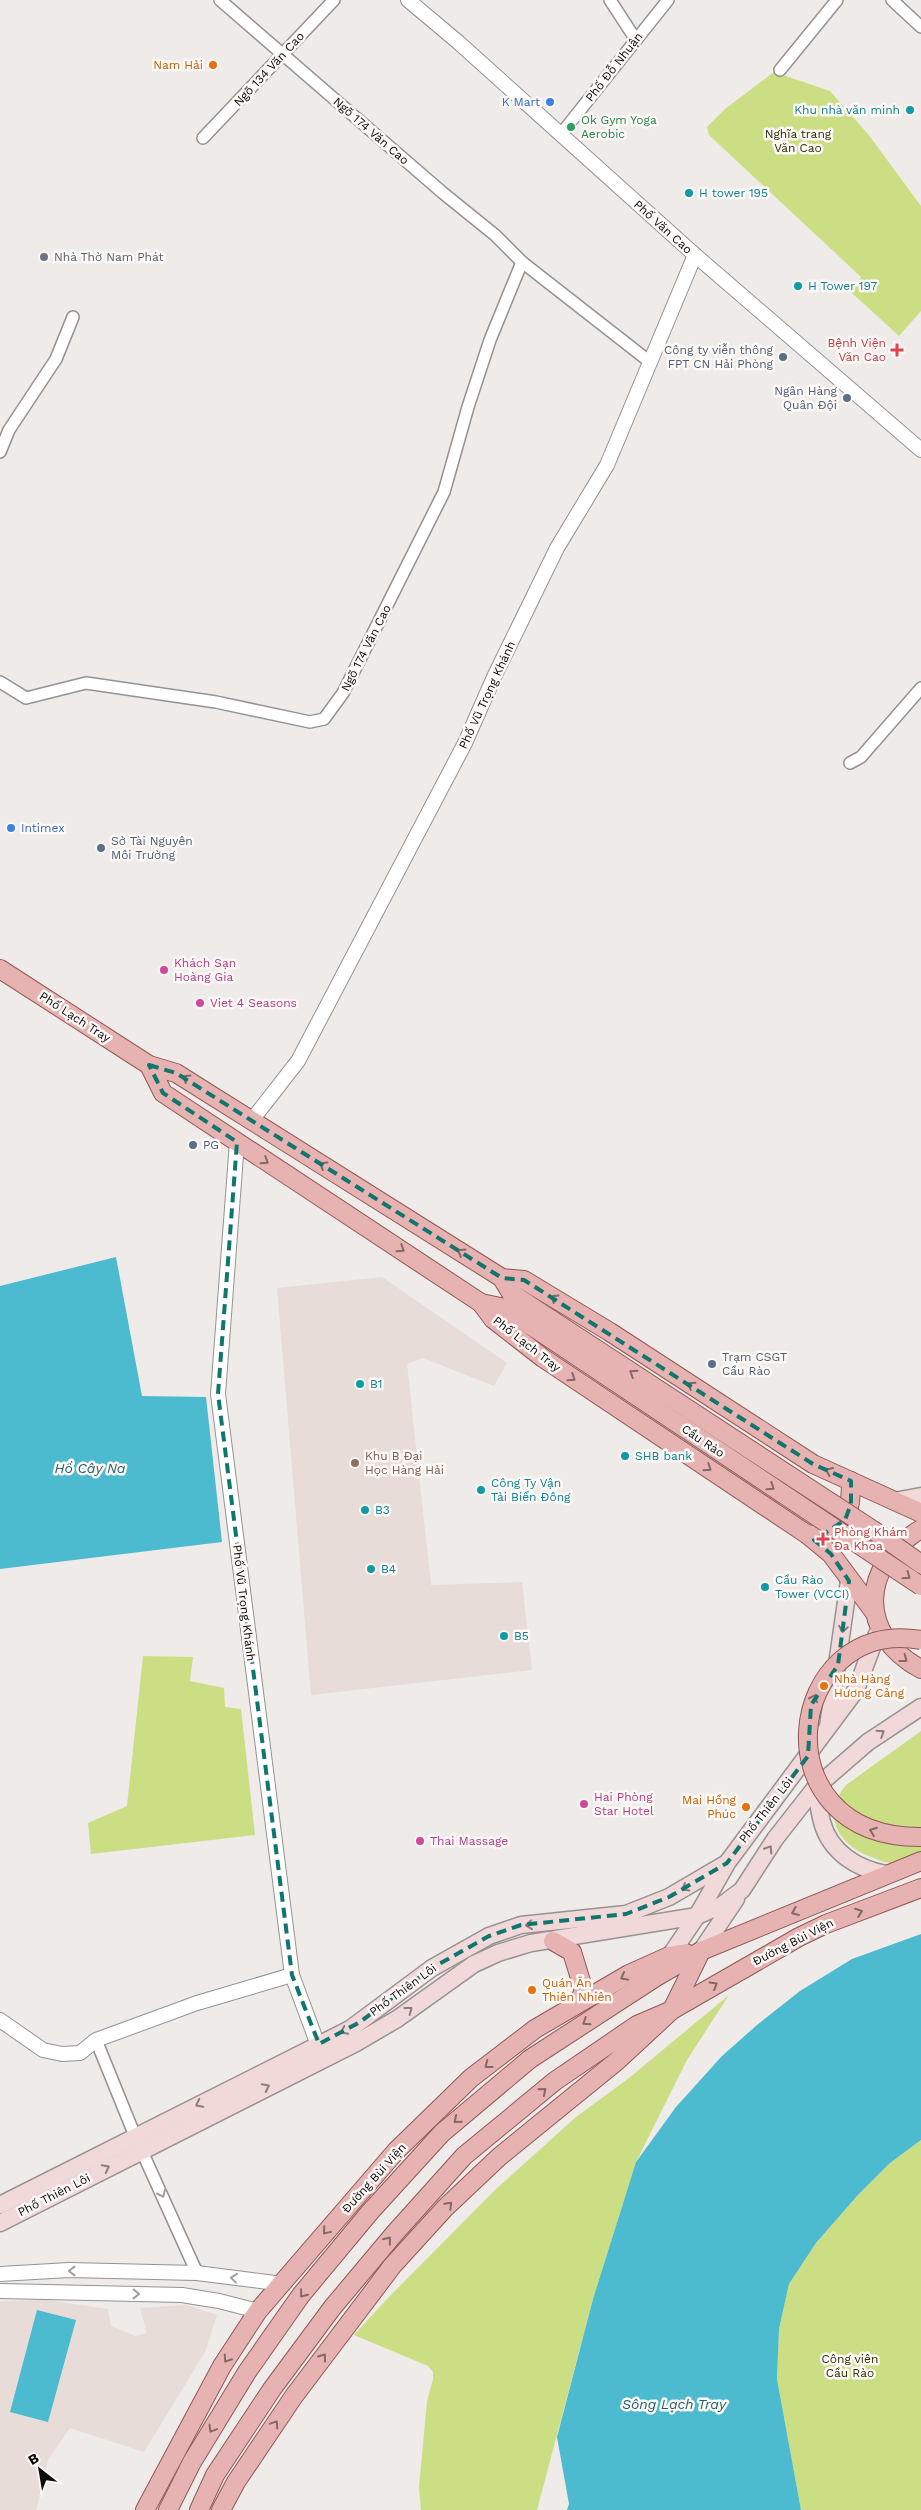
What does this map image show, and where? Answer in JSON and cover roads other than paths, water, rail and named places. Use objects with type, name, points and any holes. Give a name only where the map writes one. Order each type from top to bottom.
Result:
[{"type":"main road","name":"Phố Lạch Tray","points":[[0,970],[149,1065],[176,1072],[502,1278],[524,1280],[610,1332],[813,1464],[921,1513]]},
{"type":"main road","name":"Phố Lạch Tray","points":[[149,1065],[163,1093],[481,1304],[493,1320],[543,1358],[808,1535],[831,1554],[877,1620],[888,1644],[898,1654],[921,1670]]},
{"type":"main road","name":"Cầu Rào","points":[[502,1278],[511,1293],[547,1326],[921,1586]]},
{"type":"main road","name":"Cầu Rào","points":[[481,1304],[505,1308],[547,1326],[873,1530],[921,1564]]},
{"type":"main road","points":[[808,1535],[826,1533],[839,1527],[845,1520],[851,1504],[851,1481]]},
{"type":"main road","points":[[894,1501],[921,1496]]},
{"type":"main road","points":[[877,1620],[874,1600],[877,1577],[887,1557],[903,1540],[921,1529]]},
{"type":"main road","points":[[827,1732],[849,1581]]},
{"type":"main road","name":"Phố Thiên Lôi","points":[[0,2205],[139,2143],[321,2051],[432,1968],[489,1936],[521,1925],[626,1914],[669,1897],[727,1863],[827,1732],[856,1690],[877,1620]]},
{"type":"main road","points":[[921,1640],[910,1638],[878,1642],[848,1656],[836,1667],[826,1678],[811,1705],[807,1721],[807,1752],[816,1779],[823,1792],[842,1813],[866,1828],[882,1834],[921,1837]]},
{"type":"main road","name":"Phố Thiên Lôi","points":[[321,2051],[356,2043],[397,2019],[474,1964],[531,1943],[553,1941],[697,1916],[722,1905],[742,1890],[776,1838],[815,1788],[868,1742],[921,1708]]},
{"type":"main road","points":[[815,1788],[822,1823],[829,1838],[840,1853],[867,1871],[886,1874]]},
{"type":"main road","name":"Đường Bùi Viện","points":[[168,2510],[192,2462],[247,2372],[301,2295],[370,2212],[442,2132],[530,2059],[656,1977],[702,1951],[921,1861]]},
{"type":"main road","points":[[656,1977],[697,1916],[727,1863]]},
{"type":"main road","name":"Đường Bùi Viện","points":[[199,2510],[214,2475],[272,2389],[332,2308],[394,2234],[464,2156],[555,2081],[637,2026],[672,2010],[799,1937],[826,1924],[921,1888]]},
{"type":"main road","points":[[672,2010],[702,1951],[742,1890]]},
{"type":"main road","points":[[553,1941],[572,1952],[578,1966],[584,1991],[578,2003]]},
{"type":"main road","name":"Đường Bùi Viện","points":[[145,2510],[222,2366],[258,2311],[396,2151],[471,2078],[535,2029],[629,1974],[669,1956],[702,1951]]},
{"type":"main road","name":"Đường Bùi Viện","points":[[221,2510],[236,2482],[294,2396],[393,2265],[446,2208],[498,2157],[617,2061],[672,2010]]},
{"type":"main road","name":"Phố Thiên Lôi","points":[[0,2222],[139,2143]]},
{"type":"main road","points":[[272,2389],[294,2396]]},
{"type":"street","name":"Ngõ 174 Văn Cao","points":[[220,0],[495,235],[522,262],[650,362]]},
{"type":"street","name":"Ngõ 134 Văn Cao","points":[[203,138],[334,0]]},
{"type":"street","name":"Phố Văn Cao","points":[[408,0],[458,42],[695,255],[921,450]]},
{"type":"street","points":[[610,0],[636,40]]},
{"type":"street","name":"Phố Đỗ Nhuận","points":[[561,134],[668,0]]},
{"type":"street","points":[[780,70],[837,0]]},
{"type":"street","points":[[892,0],[921,27]]},
{"type":"street","name":"Phố Vũ Trọng Khánh","points":[[252,1120],[298,1061],[461,752],[494,677],[557,548],[607,465],[695,255]]},
{"type":"street","name":"Ngõ 174 Văn Cao","points":[[0,682],[26,698],[86,683],[216,702],[310,722],[324,719],[343,693],[444,492],[468,407],[490,340],[522,262]]},
{"type":"street","points":[[0,452],[9,430],[56,359],[73,317]]},
{"type":"street","points":[[850,763],[861,757],[921,688]]},
{"type":"street","name":"Phố Vũ Trọng Khánh","points":[[237,1142],[218,1394],[292,1975],[321,2051]]},
{"type":"street","points":[[0,2020],[44,2050],[62,2054],[80,2053],[96,2040],[197,2003],[292,1975]]},
{"type":"street","points":[[96,2040],[139,2143],[197,2273]]},
{"type":"street","points":[[0,2274],[69,2270],[197,2273],[283,2284]]},
{"type":"street","points":[[0,2291],[182,2295],[219,2301],[258,2311]]},
{"type":"water","name":"Hồ Cây Na","points":[[116,1257],[142,1396],[206,1397],[222,1542],[0,1569],[0,1286]]},
{"type":"water","name":"Sông Lạch Tray","points":[[921,1934],[921,2140],[890,2163],[857,2196],[816,2243],[789,2284],[779,2329],[777,2379],[801,2510],[567,2510],[569,2504],[557,2437],[593,2299],[636,2162],[676,2107],[722,2056],[757,2025],[800,1991],[852,1959]]},
{"type":"water","points":[[37,2310],[76,2320],[48,2422],[10,2412]]},
{"type":"place","name":"Nam Hải","points":[[213,65]]},
{"type":"place","name":"K Mart","points":[[550,102]]},
{"type":"place","name":"Khu nhà văn minh","points":[[910,110]]},
{"type":"place","name":"Ok Gym Yoga Aerobic","points":[[571,127]]},
{"type":"place","name":"H tower 195","points":[[689,193]]},
{"type":"place","name":"Nhà Thờ Nam Phát","points":[[44,257]]},
{"type":"place","name":"H Tower 197","points":[[798,286]]},
{"type":"place","name":"Bệnh Viện Văn Cao","points":[[897,350]]},
{"type":"place","name":"Công ty viễn thông FPT CN Hải Phòng","points":[[783,357]]},
{"type":"place","name":"Ngân Hàng Quân Đội","points":[[847,398]]},
{"type":"place","name":"Intimex","points":[[11,828]]},
{"type":"place","name":"Sở Tài Nguyên Môi Trường","points":[[101,848]]},
{"type":"place","name":"Khách Sạn Hoàng Gia","points":[[164,970]]},
{"type":"place","name":"Viet 4 Seasons","points":[[200,1003]]},
{"type":"place","name":"PG","points":[[193,1145]]},
{"type":"place","name":"Trạm CSGT Cầu Rào","points":[[712,1364]]},
{"type":"place","name":"B1","points":[[360,1384]]},
{"type":"place","name":"SHB bank","points":[[625,1456]]},
{"type":"place","name":"Khu B Đại Học Hàng Hải","points":[[355,1463]]},
{"type":"place","name":"Công Ty Vận Tải Biển Đông","points":[[481,1490]]},
{"type":"place","name":"B3","points":[[365,1510]]},
{"type":"place","name":"Phòng Khám Đa Khoa","points":[[823,1539]]},
{"type":"place","name":"B4","points":[[371,1569]]},
{"type":"place","name":"Cầu Rào Tower (VCCI)","points":[[765,1587]]},
{"type":"place","name":"B5","points":[[504,1636]]},
{"type":"place","name":"Nhà Hàng Hương Cảng","points":[[824,1686]]},
{"type":"place","name":"Hai Phòng Star Hotel","points":[[584,1804]]},
{"type":"place","name":"Mai Hồng Phúc","points":[[746,1807]]},
{"type":"place","name":"Thai Massage","points":[[420,1841]]},
{"type":"place","name":"Quán Ăn Thiên Nhiên","points":[[532,1990]]},
{"type":"park label","name":"Nghĩa trang Văn Cao","points":[[798,141]]},
{"type":"park label","name":"Công viên Cầu Rào","points":[[850,2366]]}]
